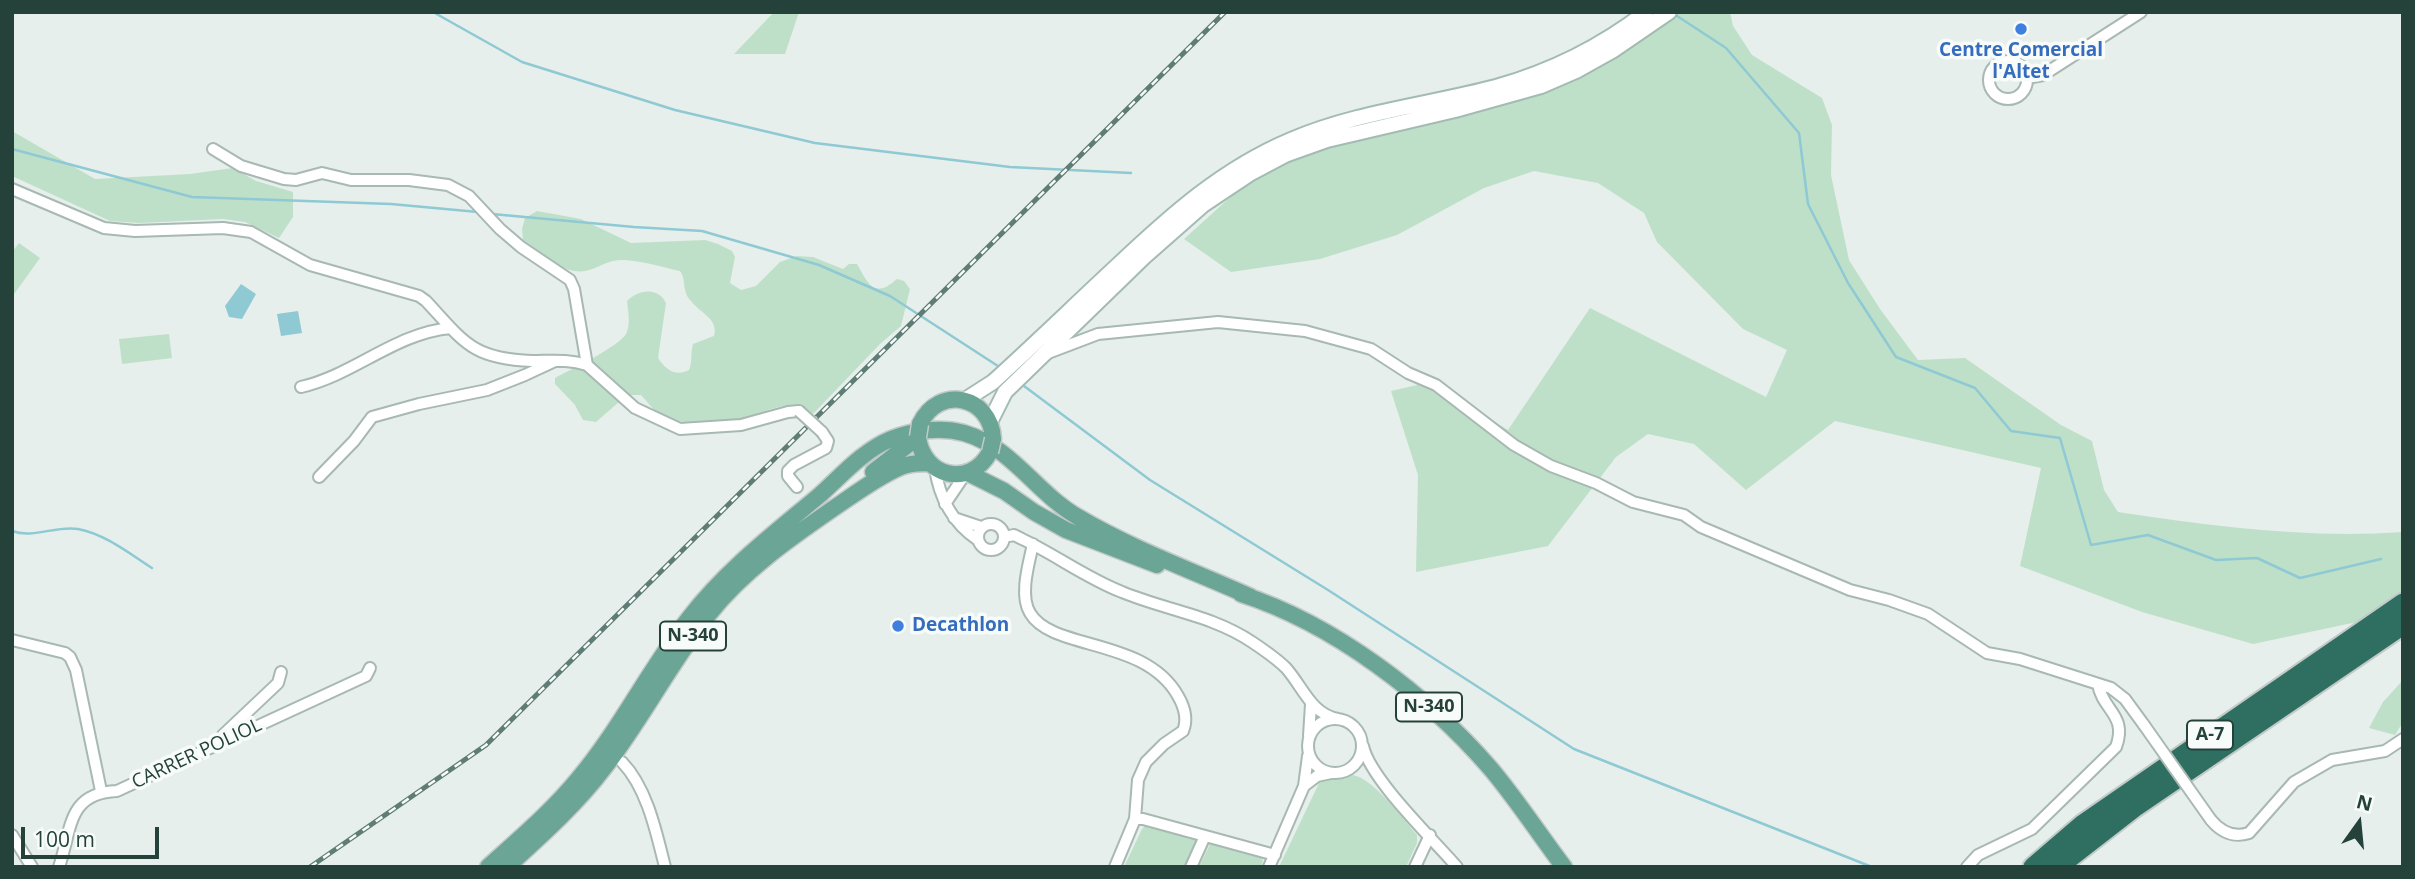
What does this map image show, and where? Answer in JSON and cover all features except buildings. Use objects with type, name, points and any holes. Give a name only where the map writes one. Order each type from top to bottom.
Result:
[{"type":"highway","name":"A-7","points":[[2058,867],[2359,643],[2403,603]]},
{"type":"highway","name":"A-7","points":[[2033,867],[2083,824],[2359,643],[2403,625]]},
{"type":"highway","points":[[2070,867],[2097,845],[2112,825]]},
{"type":"main road","points":[[965,400],[993,383],[1172,215],[1209,185],[1251,159],[1290,140],[1327,127],[1497,87],[1538,73],[1598,44],[1646,12]]},
{"type":"main road","points":[[965,400],[980,408],[990,422],[1002,396],[1144,257],[1203,205],[1268,163],[1327,140],[1455,110],[1541,86],[1612,51],[1669,12]]},
{"type":"main road","name":"N-340","points":[[747,556],[887,462],[919,430],[927,412],[938,404],[965,400]]},
{"type":"main road","name":"N-340","points":[[990,422],[990,449],[1004,491]]},
{"type":"main road","points":[[919,430],[922,455],[931,466]]},
{"type":"main road","name":"N-340","points":[[488,867],[578,780],[604,746],[691,615],[766,537],[874,448],[914,432],[946,431],[972,436],[1003,452],[1051,498],[1078,517],[1299,619],[1357,652],[1435,712],[1490,769],[1564,867]]},
{"type":"main road","points":[[967,473],[976,469],[990,449]]},
{"type":"main road","name":"N-340","points":[[507,867],[565,813],[596,777],[690,639],[743,577],[774,551],[869,485],[900,467],[913,463],[931,466],[950,474],[967,473],[1004,491],[1066,530],[1165,569],[1251,597]]},
{"type":"street","points":[[2027,78],[2043,75],[2141,12]]},
{"type":"street","points":[[213,149],[241,166],[284,180],[296,180],[322,173],[351,180],[408,180],[448,185],[469,195],[521,247],[570,280],[574,289],[587,365]]},
{"type":"street","points":[[12,189],[104,229],[135,231],[223,228],[251,232],[310,265],[419,296],[467,344],[478,351],[517,360],[569,360],[587,365],[635,408],[680,429],[741,425],[799,411],[828,441],[826,448],[788,471],[797,487]]},
{"type":"street","points":[[1042,355],[1098,334],[1218,322],[1305,331],[1371,349],[1408,373],[1436,385],[1514,445],[1551,466],[1595,483],[1633,502],[1684,514],[1701,527],[1850,590],[1928,614],[1987,653],[2020,659],[2111,688],[2125,699],[2211,820],[2221,831],[2230,834],[2249,834],[2294,782],[2332,760],[2385,751],[2403,739]]},
{"type":"street","points":[[301,387],[324,382],[404,339],[451,328]]},
{"type":"street","points":[[319,477],[354,441],[372,417],[486,390],[556,360]]},
{"type":"street","points":[[931,466],[945,504],[954,518],[963,530],[978,540],[982,547],[990,550],[1001,545],[1004,537],[1001,528],[993,524],[981,527],[954,518]]},
{"type":"street","points":[[945,504],[967,473]]},
{"type":"street","points":[[978,540],[981,527]]},
{"type":"street","points":[[1004,537],[1014,535],[1112,588],[1153,604],[1206,619],[1250,640],[1285,668],[1311,704],[1326,717],[1350,723],[1357,730],[1364,754],[1378,777],[1457,867]]},
{"type":"street","points":[[1033,544],[1026,592],[1030,614],[1039,622],[1066,636],[1103,646],[1142,662],[1165,678],[1181,699],[1187,717],[1183,732],[1164,744],[1146,762],[1138,780],[1135,819],[1115,867]]},
{"type":"street","points":[[12,640],[65,653],[70,657],[76,670],[101,791]]},
{"type":"street","name":"CARRER POLIOL","points":[[59,867],[76,810],[87,798],[101,791],[117,791],[366,676],[370,668]]},
{"type":"street","points":[[226,740],[223,735],[278,683],[281,671]]},
{"type":"street","points":[[1967,867],[1978,855],[2032,829],[2116,747],[2119,724],[2099,691],[2098,684]]},
{"type":"street","points":[[1269,867],[1304,786],[1309,760],[1311,704]]},
{"type":"street","points":[[1338,719],[1323,722],[1316,727],[1309,744],[1314,764],[1324,771],[1339,772],[1356,764],[1362,743]]},
{"type":"street","points":[[622,762],[635,775],[657,835],[665,867]]},
{"type":"street","points":[[1304,786],[1317,776],[1354,770],[1378,777]]},
{"type":"street","points":[[1135,819],[1275,855]]},
{"type":"street","points":[[12,835],[33,867]]},
{"type":"street","points":[[1415,867],[1430,835]]},
{"type":"street","points":[[1191,867],[1205,836]]},
{"type":"green space","points":[[774,12],[799,12],[785,54],[734,54]]},
{"type":"green space","points":[[1671,12],[1730,12],[1733,26],[1752,55],[1822,98],[1832,125],[1831,175],[1849,260],[1880,309],[1918,360],[1965,358],[2061,425],[2092,441],[2104,490],[2118,512],[2296,532],[2403,532],[2403,591],[2357,622],[2253,644],[2142,612],[2020,566],[2041,468],[1835,421],[1746,490],[1694,444],[1648,434],[1616,457],[1548,546],[1416,572],[1418,475],[1391,391],[1430,382],[1508,430],[1590,308],[1766,397],[1787,350],[1743,329],[1657,242],[1644,213],[1598,183],[1534,171],[1484,188],[1397,235],[1320,259],[1231,272],[1184,239],[1268,163],[1455,110]]},
{"type":"green space","points":[[12,131],[95,179],[190,174],[233,168],[256,181],[293,192],[293,217],[279,238],[245,222],[223,219],[139,223],[110,221],[12,176]]},
{"type":"green space","points":[[537,211],[581,219],[631,243],[705,240],[718,244],[732,251],[735,257],[730,283],[741,290],[756,286],[780,262],[797,256],[813,257],[843,269],[849,264],[857,264],[869,283],[877,289],[897,279],[904,281],[910,289],[901,326],[880,344],[813,414],[788,405],[737,419],[714,422],[679,421],[660,415],[641,395],[627,395],[596,422],[583,420],[575,405],[555,384],[555,378],[614,345],[626,334],[629,318],[627,301],[632,297],[643,292],[653,292],[666,303],[658,358],[672,371],[680,373],[689,370],[693,344],[714,336],[714,325],[688,297],[680,271],[621,260],[577,271],[568,270],[552,262],[523,240],[525,218]]},
{"type":"green space","points":[[19,243],[40,258],[12,297],[12,252]]},
{"type":"green space","points":[[169,334],[172,358],[122,364],[119,339]]},
{"type":"green space","points":[[2403,680],[2403,722],[2395,735],[2369,728],[2383,702]]},
{"type":"green space","points":[[1353,775],[1379,792],[1417,835],[1417,843],[1406,867],[1279,867],[1320,781]]},
{"type":"green space","points":[[1145,826],[1195,838],[1196,842],[1185,867],[1124,867]]},
{"type":"green space","points":[[1211,842],[1260,854],[1263,861],[1261,867],[1199,867]]},
{"type":"water","points":[[241,284],[256,294],[242,319],[229,317],[225,306]]},
{"type":"water","points":[[298,311],[302,333],[281,336],[277,314]]},
{"type":"waterway","points":[[433,12],[522,62],[675,110],[815,143],[1010,167],[1131,173]]},
{"type":"waterway","points":[[1674,14],[1726,48],[1799,133],[1808,204],[1848,283],[1896,357],[1975,388],[2011,431],[2060,438],[2091,545],[2148,535],[2216,560],[2257,558],[2300,578],[2381,559]]},
{"type":"waterway","points":[[12,149],[192,197],[391,204],[478,212]]},
{"type":"waterway","points":[[492,214],[702,231],[819,265],[890,296],[1001,368]]},
{"type":"waterway","points":[[1020,383],[1150,480],[1328,590],[1574,749],[1872,867]]},
{"type":"waterway","points":[[12,531],[28,534],[78,529],[117,545],[152,568]]},
{"type":"railway","points":[[310,867],[486,745],[1225,12]]},
{"type":"place","name":"Centre Comercial l'Altet","points":[[2021,29]]},
{"type":"place","name":"Decathlon","points":[[898,626]]}]
